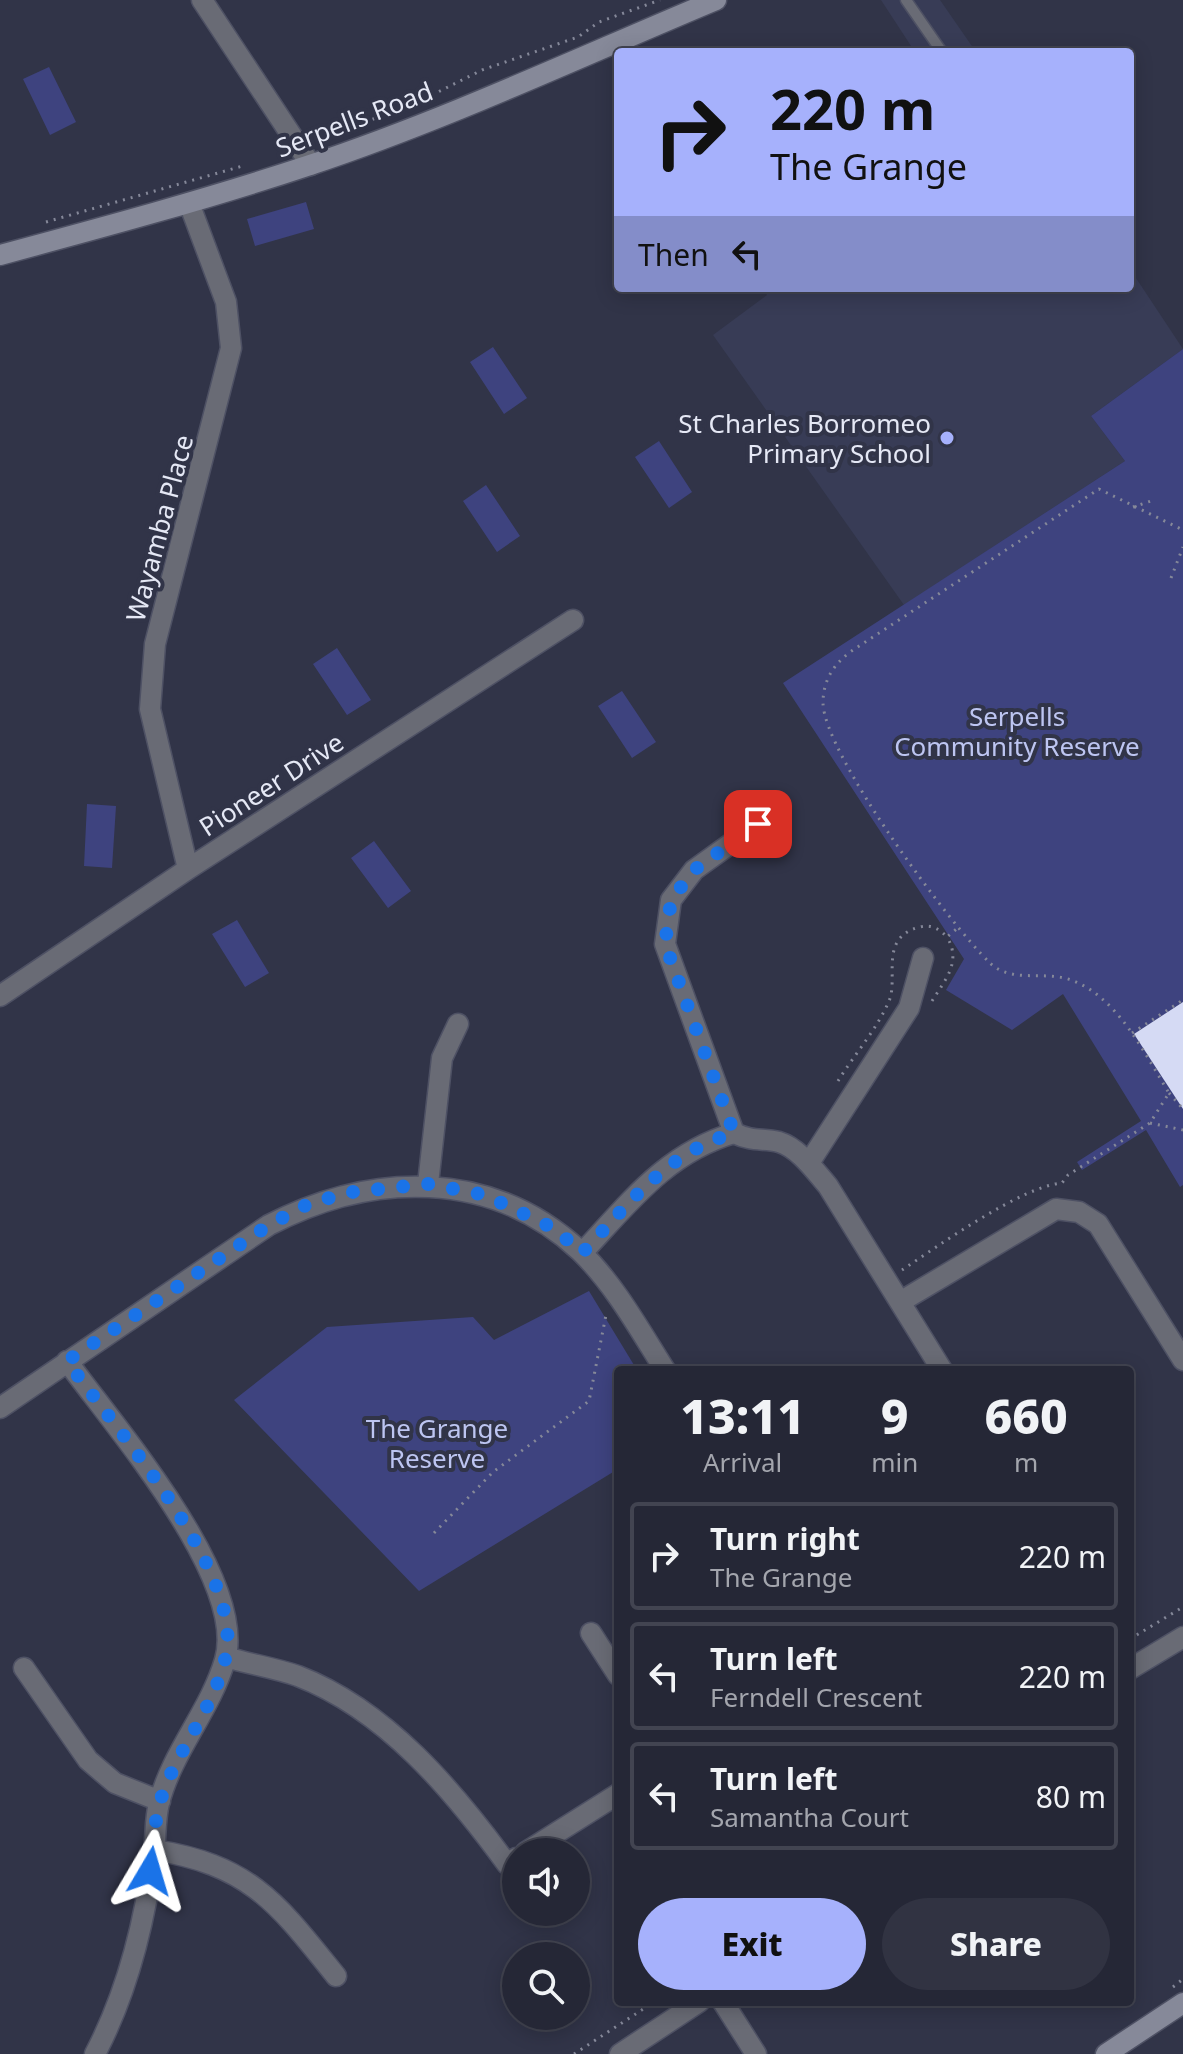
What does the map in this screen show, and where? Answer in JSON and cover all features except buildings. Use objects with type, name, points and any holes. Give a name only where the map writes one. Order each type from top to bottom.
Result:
[{"type":"street","points":[[202,0],[307,158]]},
{"type":"street","name":"Serpells Road","points":[[0,255],[189,203],[307,158],[378,141],[716,0]]},
{"type":"street","name":"Wayamba Place","points":[[188,869],[150,709],[155,644],[231,348],[226,302],[189,203]]},
{"type":"street","name":"Pioneer Drive","points":[[0,996],[188,869],[573,620]]},
{"type":"street","points":[[734,1133],[665,944],[671,900],[694,870],[758,824]]},
{"type":"street","points":[[809,1163],[909,1008],[923,958]]},
{"type":"street","points":[[428,1184],[442,1058],[458,1024]]},
{"type":"street","points":[[582,1253],[660,1171],[685,1152],[734,1133],[752,1141],[780,1142],[809,1163],[940,1366]]},
{"type":"street","points":[[0,1408],[230,1249],[310,1203],[352,1192],[428,1184],[485,1195],[555,1229],[612,1286],[662,1366]]},
{"type":"street","points":[[900,1302],[1046,1214],[1056,1209],[1079,1212],[1098,1224],[1183,1360]]},
{"type":"street","points":[[67,1361],[190,1530],[218,1588],[228,1642],[211,1700],[160,1801],[154,1850],[129,1978],[97,2053]]},
{"type":"street","points":[[591,1633],[614,1669]]},
{"type":"street","points":[[1134,1667],[1183,1637]]},
{"type":"street","points":[[226,1657],[298,1676],[344,1701],[393,1735],[473,1818],[502,1857]]},
{"type":"street","points":[[24,1668],[88,1760],[115,1783],[160,1801]]},
{"type":"street","points":[[548,1838],[614,1797]]},
{"type":"street","points":[[154,1850],[197,1857],[229,1870],[292,1921],[336,1976]]},
{"type":"street","points":[[1106,2054],[1183,2003]]},
{"type":"street","points":[[620,2054],[693,2006]]},
{"type":"street","points":[[726,2006],[756,2054]]},
{"type":"lane","points":[[906,0],[939,48]]},
{"type":"path","points":[[307,158],[482,70],[578,37],[599,22],[660,0]]},
{"type":"path","points":[[41,223],[250,164]]},
{"type":"path","points":[[1183,530],[1099,489],[838,661],[827,680],[823,702],[830,733],[880,816],[930,888],[992,965],[1026,977],[1049,974],[1072,980],[1095,995],[1132,1033],[1169,1093],[1183,1109]]},
{"type":"path","points":[[1133,507],[1151,501]]},
{"type":"path","points":[[1171,578],[1183,547]]},
{"type":"path","points":[[1132,1033],[1183,1000]]},
{"type":"path","points":[[901,1270],[1023,1195],[1049,1184],[1062,1183],[1068,1175],[1150,1123],[1169,1093]]},
{"type":"path","points":[[1150,1123],[1183,1130]]},
{"type":"path","points":[[434,1533],[493,1472],[589,1401],[612,1286]]},
{"type":"path","points":[[1134,1637],[1183,1607]]},
{"type":"path","points":[[574,2054],[648,2006]]},
{"type":"shaded area","points":[[881,0],[940,0],[973,48],[912,48]]},
{"type":"shaded area","name":"St Charles Borromeo Primary School","points":[[1134,275],[1183,349],[1091,416],[1125,461],[904,605],[713,335],[767,295],[765,292],[1134,292]]},
{"type":"green space","points":[[49,67],[76,122],[50,135],[23,79]]},
{"type":"green space","points":[[306,202],[314,229],[255,246],[247,219]]},
{"type":"green space","points":[[493,347],[527,398],[504,414],[470,362]]},
{"type":"green space","name":"Serpells Community Reserve","points":[[1183,349],[1183,1185],[1180,1187],[1146,1130],[1082,1170],[1077,1162],[1141,1121],[1063,994],[1012,1030],[946,990],[964,959],[783,683],[1125,461],[1091,416]]},
{"type":"green space","points":[[659,441],[692,492],[669,508],[635,457]]},
{"type":"green space","points":[[486,485],[520,536],[497,552],[463,501]]},
{"type":"green space","points":[[337,648],[371,700],[347,715],[313,664]]},
{"type":"green space","points":[[622,691],[656,742],[632,758],[598,706]]},
{"type":"green space","points":[[87,804],[116,806],[112,868],[84,866]]},
{"type":"green space","points":[[374,841],[411,891],[388,908],[351,858]]},
{"type":"green space","points":[[237,920],[269,973],[245,987],[212,934]]},
{"type":"green space","name":"The Grange Reserve","points":[[589,1291],[635,1366],[614,1366],[614,1471],[419,1591],[234,1400],[327,1327],[473,1317],[494,1340]]},
{"type":"place","name":"St Charles Borromeo Primary School","points":[[947,438]]},
{"type":"route","points":[[150,1871],[160,1801],[177,1762],[211,1700],[228,1642],[218,1588],[190,1530],[67,1361],[269,1225],[310,1203],[352,1192],[428,1184],[485,1195],[555,1229],[582,1253],[660,1171],[685,1152],[709,1140],[734,1133],[665,944],[671,900],[694,870],[758,824]]}]
